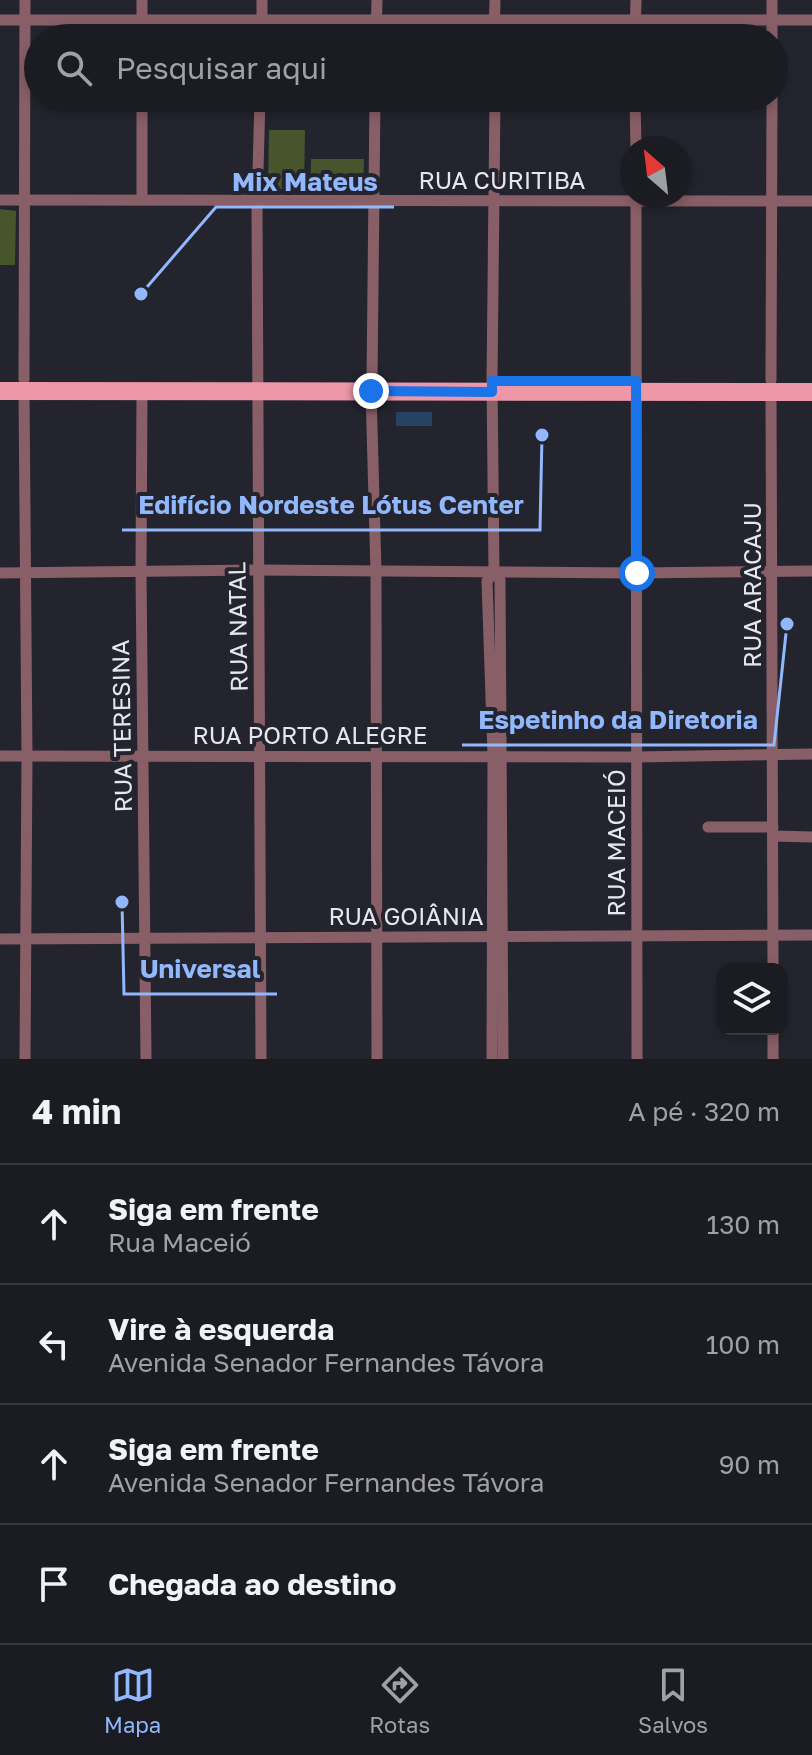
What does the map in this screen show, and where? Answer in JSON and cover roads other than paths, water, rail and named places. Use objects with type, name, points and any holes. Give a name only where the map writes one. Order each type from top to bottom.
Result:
[{"type":"main road","points":[[0,379],[24,385],[142,392],[257,386]]},
{"type":"main road","points":[[0,391],[24,385],[771,386],[812,380]]},
{"type":"main road","points":[[771,386],[812,392]]},
{"type":"street","points":[[25,0],[25,24]]},
{"type":"street","points":[[142,0],[142,21]]},
{"type":"street","points":[[262,0],[262,24]]},
{"type":"street","points":[[377,0],[377,24]]},
{"type":"street","points":[[494,21],[495,0]]},
{"type":"street","points":[[635,21],[636,0]]},
{"type":"street","points":[[772,0],[772,24]]},
{"type":"street","points":[[0,20],[812,20]]},
{"type":"street","points":[[25,112],[25,1059]]},
{"type":"street","points":[[142,112],[142,199]]},
{"type":"street","name":"RUA NATAL","points":[[260,112],[257,386],[261,1059]]},
{"type":"street","points":[[375,112],[372,386],[376,572],[377,1059]]},
{"type":"street","points":[[495,112],[492,386],[494,572],[500,580],[496,696],[498,1004],[503,1059]]},
{"type":"street","points":[[635,112],[636,136]]},
{"type":"street","name":"RUA ARACAJU","points":[[772,112],[773,963]]},
{"type":"street","name":"RUA CURITIBA","points":[[0,200],[620,198]]},
{"type":"street","name":"RUA CURITIBA","points":[[692,199],[812,201]]},
{"type":"street","name":"RUA MACEIÓ","points":[[636,208],[637,1059]]},
{"type":"street","name":"RUA TERESINA","points":[[142,392],[146,1059]]},
{"type":"street","points":[[0,573],[812,571]]},
{"type":"street","name":"RUA PORTO ALEGRE","points":[[0,756],[637,757],[812,754]]},
{"type":"street","points":[[708,827],[812,837]]},
{"type":"street","name":"RUA GOIÂNIA","points":[[0,939],[812,935]]},
{"type":"street","points":[[492,1059],[498,1004]]},
{"type":"street","points":[[773,1035],[773,1059]]},
{"type":"water","points":[[396,412],[432,412],[432,426],[396,426]]},
{"type":"place","name":"Mix Mateus","points":[[141,294]]},
{"type":"place","name":"Edifício Nordeste Lótus Center","points":[[542,435]]},
{"type":"place","name":"Espetinho da Diretoria","points":[[787,624]]},
{"type":"place","name":"Universal","points":[[122,902]]}]
